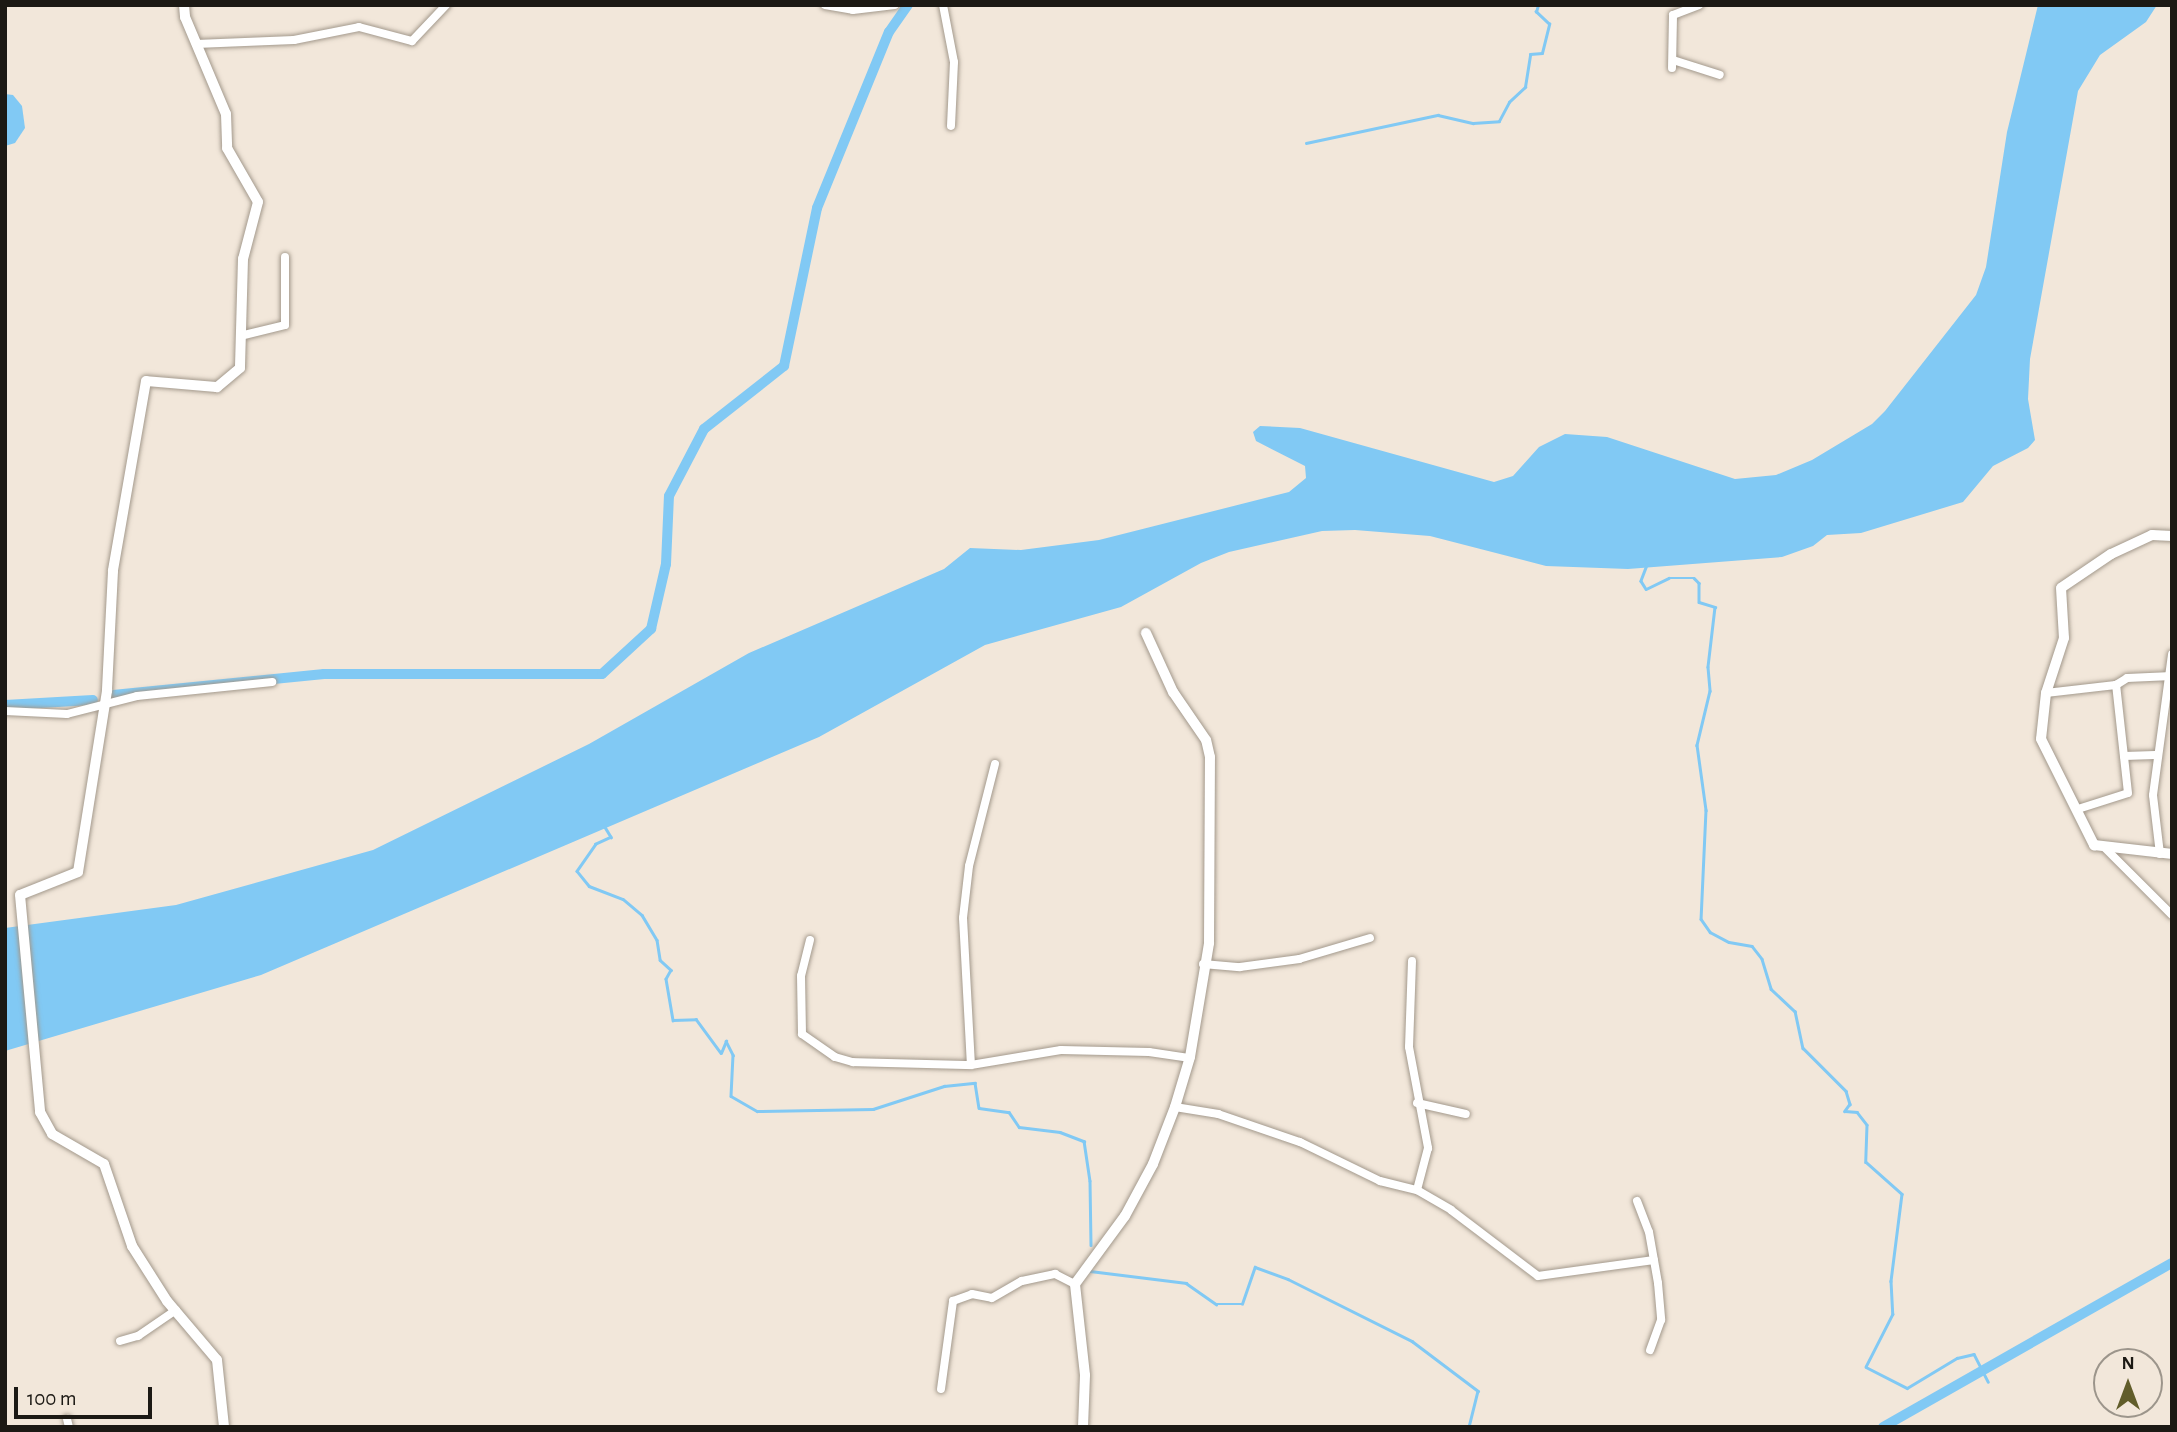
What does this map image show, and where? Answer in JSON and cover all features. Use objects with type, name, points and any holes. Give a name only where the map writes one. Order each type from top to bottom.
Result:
[{"type":"street","points":[[184,5],[196,44],[226,114],[227,148],[258,202],[243,259],[240,368],[218,387],[146,381],[113,571],[105,706],[78,872],[20,895],[40,1083],[40,1112],[52,1134],[104,1164],[132,1246],[176,1310],[217,1360],[224,1427]]},
{"type":"street","points":[[196,44],[294,40],[359,27],[412,41],[446,5]]},
{"type":"street","points":[[825,5],[853,10],[895,5]]},
{"type":"street","points":[[943,5],[954,62],[951,126]]},
{"type":"street","points":[[1699,5],[1674,15],[1672,64],[1720,75]]},
{"type":"street","points":[[240,335],[285,325],[285,257]]},
{"type":"street","points":[[2172,536],[2152,534],[2111,554],[2061,588],[2064,638],[2046,694],[2040,739],[2094,845],[2166,854],[2153,795],[2155,755],[2171,676],[2172,654]]},
{"type":"street","points":[[1083,1427],[1085,1375],[1075,1284],[1125,1216],[1153,1164],[1175,1107],[1189,1058],[1203,964],[1209,943],[1210,757],[1206,740],[1173,692],[1146,633]]},
{"type":"street","points":[[2046,694],[2116,685],[2127,678],[2171,676]]},
{"type":"street","points":[[5,711],[67,715],[137,696],[272,682]]},
{"type":"street","points":[[2078,809],[2129,793],[2116,685]]},
{"type":"street","points":[[2124,756],[2155,755]]},
{"type":"street","points":[[971,1065],[963,918],[969,866],[995,764]]},
{"type":"street","points":[[2104,847],[2172,915]]},
{"type":"street","points":[[1203,964],[1240,967],[1299,959],[1370,937]]},
{"type":"street","points":[[810,940],[801,976],[802,1034],[835,1057],[853,1062],[971,1065],[1061,1050],[1149,1052],[1189,1058]]},
{"type":"street","points":[[1412,961],[1409,1047],[1417,1103],[1428,1148],[1417,1190]]},
{"type":"street","points":[[1417,1103],[1466,1114]]},
{"type":"street","points":[[1175,1107],[1217,1114],[1300,1142],[1380,1181],[1417,1190],[1451,1210],[1538,1276],[1654,1260]]},
{"type":"street","points":[[1637,1201],[1654,1260],[1661,1320],[1650,1350]]},
{"type":"street","points":[[941,1389],[953,1301],[972,1294],[992,1298],[1022,1281],[1055,1274],[1075,1284]]},
{"type":"street","points":[[120,1341],[138,1336],[176,1310]]},
{"type":"water","points":[[2038,5],[2157,5],[2146,22],[2100,55],[2078,91],[2030,359],[2028,399],[2035,440],[2028,448],[1993,466],[1963,502],[1861,533],[1827,535],[1813,546],[1782,557],[1628,569],[1546,566],[1430,536],[1355,530],[1322,531],[1229,552],[1201,563],[1121,607],[985,645],[819,737],[261,975],[5,1051],[5,928],[176,905],[373,850],[589,744],[749,653],[944,569],[970,548],[1021,550],[1099,540],[1289,492],[1306,478],[1305,466],[1256,441],[1253,432],[1260,426],[1300,428],[1494,482],[1513,476],[1539,447],[1565,434],[1607,437],[1735,479],[1776,475],[1812,460],[1872,424],[1885,411],[1976,295],[1986,267],[2007,132]]},
{"type":"water","points":[[5,94],[13,95],[22,106],[25,128],[15,143],[5,146]]},
{"type":"waterway","points":[[113,695],[324,674],[602,674],[651,629],[666,564],[669,496],[704,429],[784,366],[817,208],[889,32],[908,5]]},
{"type":"waterway","points":[[1306,143],[1438,115],[1473,123],[1499,121],[1509,102],[1525,87],[1530,54],[1542,53],[1549,24],[1536,12],[1538,5]]},
{"type":"waterway","points":[[1647,565],[1641,581],[1646,589],[1669,578],[1694,578],[1699,583],[1699,602],[1715,607],[1708,667],[1710,691],[1697,745],[1706,810],[1701,919],[1710,932],[1729,942],[1752,946],[1762,959],[1771,989],[1795,1011],[1803,1048],[1846,1091],[1850,1104],[1845,1111],[1857,1112],[1867,1125],[1866,1162],[1902,1194],[1891,1281],[1893,1314],[1866,1367],[1907,1388],[1957,1358],[1974,1354],[1988,1382]]},
{"type":"waterway","points":[[5,705],[93,700]]},
{"type":"waterway","points":[[605,827],[611,837],[596,844],[577,871],[589,886],[623,899],[642,915],[657,940],[660,960],[671,970],[666,979],[673,1020],[696,1019],[721,1053],[726,1041],[733,1055],[731,1096],[757,1111],[873,1109],[944,1086],[975,1083],[979,1108],[1009,1112],[1019,1127],[1060,1132],[1084,1141],[1090,1181],[1091,1245]]},
{"type":"waterway","points":[[1883,1427],[2172,1263]]},
{"type":"waterway","points":[[1090,1271],[1186,1283],[1216,1304],[1242,1304],[1255,1267],[1288,1279],[1412,1341],[1478,1391],[1469,1427]]}]
